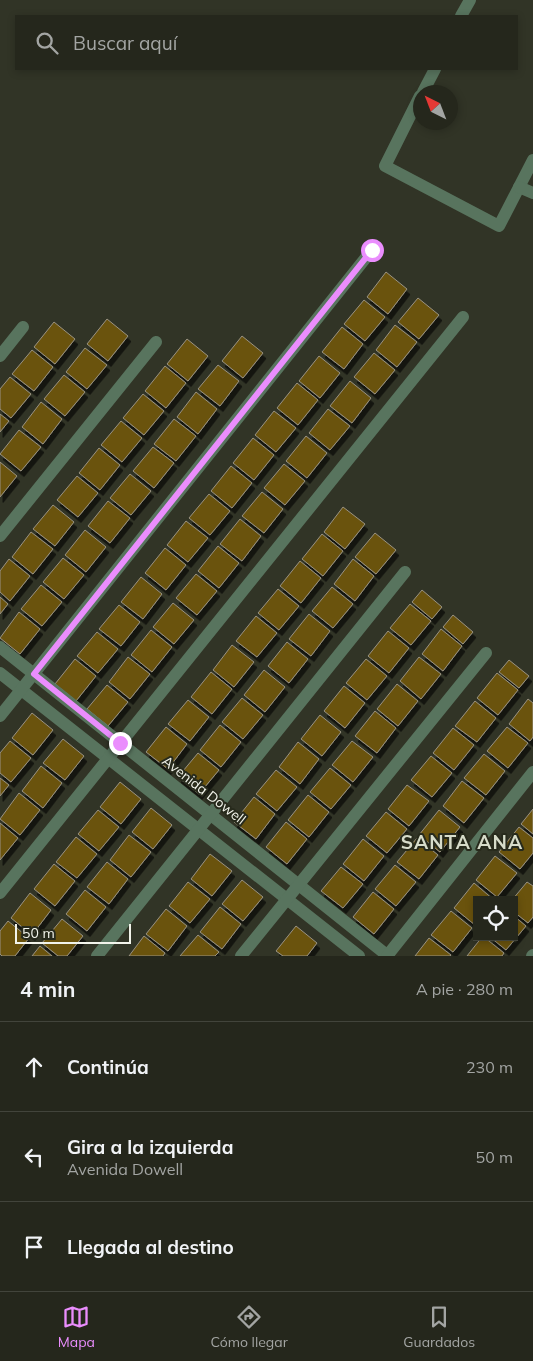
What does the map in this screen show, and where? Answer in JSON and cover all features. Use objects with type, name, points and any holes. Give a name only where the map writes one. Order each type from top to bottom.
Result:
[{"type":"street","points":[[462,15],[470,0]]},
{"type":"street","points":[[426,85],[434,70]]},
{"type":"street","points":[[413,110],[385,166],[500,226],[533,160]]},
{"type":"street","points":[[519,187],[533,193]]},
{"type":"street","points":[[0,716],[372,250]]},
{"type":"street","points":[[0,893],[463,317]]},
{"type":"street","points":[[0,356],[23,327]]},
{"type":"street","points":[[0,536],[156,342]]},
{"type":"street","points":[[97,956],[404,572]]},
{"type":"street","name":"Avenida Dowell","points":[[0,647],[387,956]]},
{"type":"street","points":[[241,956],[486,653]]},
{"type":"street","points":[[0,673],[359,956]]},
{"type":"street","points":[[387,956],[533,772]]},
{"type":"building","points":[[386,272],[407,289],[388,314],[367,297]]},
{"type":"building","points":[[418,298],[439,315],[419,339],[398,322]]},
{"type":"building","points":[[364,300],[385,317],[365,341],[344,324]]},
{"type":"building","points":[[107,319],[128,336],[108,361],[87,344]]},
{"type":"building","points":[[54,322],[75,339],[55,364],[34,347]]},
{"type":"building","points":[[395,325],[417,342],[397,367],[376,350]]},
{"type":"building","points":[[342,327],[363,344],[344,369],[322,352]]},
{"type":"building","points":[[242,336],[263,353],[243,378],[222,361]]},
{"type":"building","points":[[187,339],[208,356],[188,381],[167,364]]},
{"type":"building","points":[[85,348],[107,365],[87,389],[66,372]]},
{"type":"building","points":[[32,350],[53,367],[34,391],[12,374]]},
{"type":"building","points":[[374,353],[395,370],[375,394],[354,377]]},
{"type":"building","points":[[319,356],[340,373],[320,398],[299,381]]},
{"type":"building","points":[[218,365],[239,381],[220,406],[198,389]]},
{"type":"building","points":[[165,366],[186,383],[166,408],[145,391]]},
{"type":"building","points":[[64,375],[85,392],[65,416],[44,399]]},
{"type":"building","points":[[10,377],[31,394],[11,418],[0,409],[0,389]]},
{"type":"building","points":[[350,381],[371,398],[352,423],[330,406]]},
{"type":"building","points":[[297,383],[318,400],[298,425],[277,408]]},
{"type":"building","points":[[196,392],[217,409],[198,434],[177,417]]},
{"type":"building","points":[[143,394],[164,411],[144,435],[123,418]]},
{"type":"building","points":[[41,402],[62,419],[43,444],[22,427]]},
{"type":"building","points":[[328,409],[350,426],[330,450],[309,433]]},
{"type":"building","points":[[274,411],[296,428],[276,452],[255,435]]},
{"type":"building","points":[[0,414],[9,421],[0,432]]},
{"type":"building","points":[[174,419],[196,436],[176,461],[154,444]]},
{"type":"building","points":[[121,421],[142,438],[122,462],[101,445]]},
{"type":"building","points":[[19,430],[41,447],[21,471],[0,454]]},
{"type":"building","points":[[306,436],[327,453],[307,478],[286,461]]},
{"type":"building","points":[[253,438],[274,455],[254,480],[233,463]]},
{"type":"building","points":[[153,447],[174,463],[154,488],[133,471]]},
{"type":"building","points":[[99,448],[120,465],[100,490],[79,473]]},
{"type":"building","points":[[0,462],[17,476],[0,497]]},
{"type":"building","points":[[284,464],[305,481],[285,505],[264,488]]},
{"type":"building","points":[[231,466],[252,483],[232,508],[211,491]]},
{"type":"building","points":[[130,474],[151,491],[131,515],[110,498]]},
{"type":"building","points":[[77,476],[98,493],[78,517],[57,500]]},
{"type":"building","points":[[262,492],[283,509],[264,533],[242,516]]},
{"type":"building","points":[[209,494],[230,511],[210,535],[189,518]]},
{"type":"building","points":[[108,501],[130,518],[110,543],[88,526]]},
{"type":"building","points":[[53,505],[74,522],[55,546],[33,529]]},
{"type":"building","points":[[343,507],[365,524],[345,549],[324,532]]},
{"type":"building","points":[[240,519],[261,536],[242,561],[220,544]]},
{"type":"building","points":[[186,521],[208,538],[188,562],[167,545]]},
{"type":"building","points":[[85,530],[106,547],[86,572],[65,555]]},
{"type":"building","points":[[31,532],[53,549],[33,574],[12,557]]},
{"type":"building","points":[[375,533],[396,550],[376,574],[355,557]]},
{"type":"building","points":[[322,534],[343,551],[323,576],[302,559]]},
{"type":"building","points":[[218,546],[239,563],[219,588],[198,571]]},
{"type":"building","points":[[165,548],[186,565],[166,590],[145,573]]},
{"type":"building","points":[[63,558],[84,575],[64,599],[43,582]]},
{"type":"building","points":[[9,559],[30,576],[10,601],[0,592],[0,571]]},
{"type":"building","points":[[353,559],[374,576],[355,601],[334,584]]},
{"type":"building","points":[[300,561],[321,578],[301,603],[280,586]]},
{"type":"building","points":[[196,574],[217,591],[197,615],[176,598]]},
{"type":"building","points":[[141,577],[162,594],[143,619],[121,602]]},
{"type":"building","points":[[41,585],[62,602],[42,626],[21,609]]},
{"type":"building","points":[[332,587],[353,604],[333,628],[312,611]]},
{"type":"building","points":[[278,589],[299,606],[279,630],[258,613]]},
{"type":"building","points":[[422,590],[442,607],[432,619],[412,602]]},
{"type":"building","points":[[0,597],[8,604],[0,614]]},
{"type":"building","points":[[173,603],[194,620],[174,644],[153,627]]},
{"type":"building","points":[[410,604],[431,621],[411,645],[390,628]]},
{"type":"building","points":[[119,605],[140,622],[121,646],[99,629]]},
{"type":"building","points":[[19,612],[40,629],[20,654],[0,638]]},
{"type":"building","points":[[309,614],[330,631],[311,656],[289,639]]},
{"type":"building","points":[[453,615],[473,632],[463,644],[443,627]]},
{"type":"building","points":[[256,616],[277,633],[257,657],[236,641]]},
{"type":"building","points":[[441,629],[462,646],[443,671],[422,654]]},
{"type":"building","points":[[151,630],[172,647],[152,672],[131,655]]},
{"type":"building","points":[[388,631],[409,648],[389,673],[368,656]]},
{"type":"building","points":[[97,632],[118,649],[98,673],[77,656]]},
{"type":"building","points":[[287,642],[308,659],[289,683],[268,666]]},
{"type":"building","points":[[232,645],[254,662],[234,687],[213,670]]},
{"type":"building","points":[[128,657],[150,674],[130,699],[109,682]]},
{"type":"building","points":[[419,657],[441,674],[421,699],[400,681]]},
{"type":"building","points":[[75,659],[96,676],[76,701],[55,684]]},
{"type":"building","points":[[366,659],[387,676],[367,700],[346,683]]},
{"type":"building","points":[[509,660],[529,676],[519,688],[499,672]]},
{"type":"building","points":[[264,670],[285,687],[265,712],[244,695]]},
{"type":"building","points":[[211,672],[232,689],[212,714],[191,697]]},
{"type":"building","points":[[497,673],[518,690],[498,715],[477,698]]},
{"type":"building","points":[[397,684],[418,701],[398,726],[377,709]]},
{"type":"building","points":[[107,685],[128,702],[108,726],[87,709]]},
{"type":"building","points":[[344,686],[365,703],[345,728],[324,711]]},
{"type":"building","points":[[242,698],[263,715],[243,739],[222,722]]},
{"type":"building","points":[[528,699],[533,703],[533,737],[530,741],[509,724]]},
{"type":"building","points":[[188,700],[209,717],[190,741],[168,724]]},
{"type":"building","points":[[475,701],[496,718],[477,742],[455,726]]},
{"type":"building","points":[[375,711],[396,728],[377,753],[355,736]]},
{"type":"building","points":[[32,713],[53,730],[33,755],[12,738]]},
{"type":"building","points":[[320,715],[341,732],[322,756],[301,739]]},
{"type":"building","points":[[220,725],[241,742],[221,767],[200,750]]},
{"type":"building","points":[[166,727],[187,744],[168,769],[146,752]]},
{"type":"building","points":[[507,727],[528,743],[508,768],[487,751]]},
{"type":"building","points":[[453,728],[474,745],[454,770],[433,753]]},
{"type":"building","points":[[63,739],[84,756],[65,780],[43,763]]},
{"type":"building","points":[[10,741],[31,758],[11,782],[0,773],[0,753]]},
{"type":"building","points":[[352,741],[373,757],[353,782],[332,765]]},
{"type":"building","points":[[298,742],[319,759],[300,784],[279,767]]},
{"type":"building","points":[[198,753],[219,770],[199,794],[178,777]]},
{"type":"building","points":[[484,754],[505,771],[486,795],[464,778]]},
{"type":"building","points":[[431,756],[452,773],[432,797],[411,780]]},
{"type":"building","points":[[41,766],[62,783],[43,808],[22,791]]},
{"type":"building","points":[[330,768],[351,785],[331,809],[310,792]]},
{"type":"building","points":[[276,770],[297,787],[277,811],[256,794]]},
{"type":"building","points":[[0,778],[9,785],[0,796]]},
{"type":"building","points":[[462,781],[484,798],[464,823],[443,806]]},
{"type":"building","points":[[120,782],[141,799],[121,824],[100,807]]},
{"type":"building","points":[[407,785],[429,801],[409,826],[388,809]]},
{"type":"building","points":[[19,793],[40,810],[20,835],[0,819]]},
{"type":"building","points":[[308,795],[329,812],[309,837],[288,820]]},
{"type":"building","points":[[254,797],[275,814],[256,839],[234,822]]},
{"type":"building","points":[[151,808],[172,825],[153,849],[132,832]]},
{"type":"building","points":[[533,809],[533,834],[521,824]]},
{"type":"building","points":[[98,810],[119,827],[99,851],[78,834]]},
{"type":"building","points":[[439,810],[460,827],[440,852],[419,835]]},
{"type":"building","points":[[386,812],[407,829],[387,853],[366,836]]},
{"type":"building","points":[[286,822],[307,839],[287,864],[266,847]]},
{"type":"building","points":[[0,823],[18,838],[0,860]]},
{"type":"building","points":[[519,827],[533,838],[533,853],[520,869],[499,852]]},
{"type":"building","points":[[129,835],[151,852],[131,877],[110,860]]},
{"type":"building","points":[[76,837],[97,854],[77,878],[56,862]]},
{"type":"building","points":[[417,838],[438,855],[419,879],[397,862]]},
{"type":"building","points":[[363,839],[384,856],[364,881],[343,864]]},
{"type":"building","points":[[210,854],[232,871],[212,896],[191,879]]},
{"type":"building","points":[[495,856],[517,873],[498,896],[476,880]]},
{"type":"building","points":[[107,862],[128,879],[109,904],[87,887]]},
{"type":"building","points":[[54,864],[75,881],[55,906],[34,889]]},
{"type":"building","points":[[395,865],[416,882],[396,906],[375,889]]},
{"type":"building","points":[[341,867],[363,884],[343,908],[321,891]]},
{"type":"building","points":[[242,880],[263,897],[243,921],[222,904]]},
{"type":"building","points":[[188,882],[210,899],[190,923],[169,906]]},
{"type":"building","points":[[527,882],[533,886],[533,917],[528,923],[518,915],[518,896],[515,896]]},
{"type":"building","points":[[474,883],[489,896],[473,896],[473,923],[454,908]]},
{"type":"building","points":[[85,890],[106,907],[87,931],[66,914]]},
{"type":"building","points":[[373,892],[394,909],[374,934],[353,917]]},
{"type":"building","points":[[30,893],[51,910],[32,935],[11,918]]},
{"type":"building","points":[[220,907],[241,924],[222,949],[200,932]]},
{"type":"building","points":[[166,909],[187,926],[168,951],[146,934]]},
{"type":"building","points":[[451,911],[472,928],[453,952],[431,935]]},
{"type":"building","points":[[62,919],[83,936],[67,956],[58,956],[42,943]]},
{"type":"building","points":[[518,919],[526,926],[518,936]]},
{"type":"building","points":[[8,921],[29,938],[15,956],[2,956],[0,954],[0,931]]},
{"type":"building","points":[[296,926],[317,943],[307,956],[283,956],[276,951]]},
{"type":"building","points":[[198,935],[219,952],[215,956],[180,956]]},
{"type":"building","points":[[144,936],[165,953],[163,956],[129,956]]},
{"type":"building","points":[[429,938],[451,955],[415,956]]},
{"type":"building","points":[[479,941],[489,941],[504,953],[502,956],[467,956]]},
{"type":"building","points":[[495,941],[514,941],[506,950]]},
{"type":"building","points":[[40,946],[52,956],[32,956]]},
{"type":"district","name":"SANTA ANA","points":[[462,842]]},
{"type":"route","points":[[120,743],[34,674],[372,250]]}]
